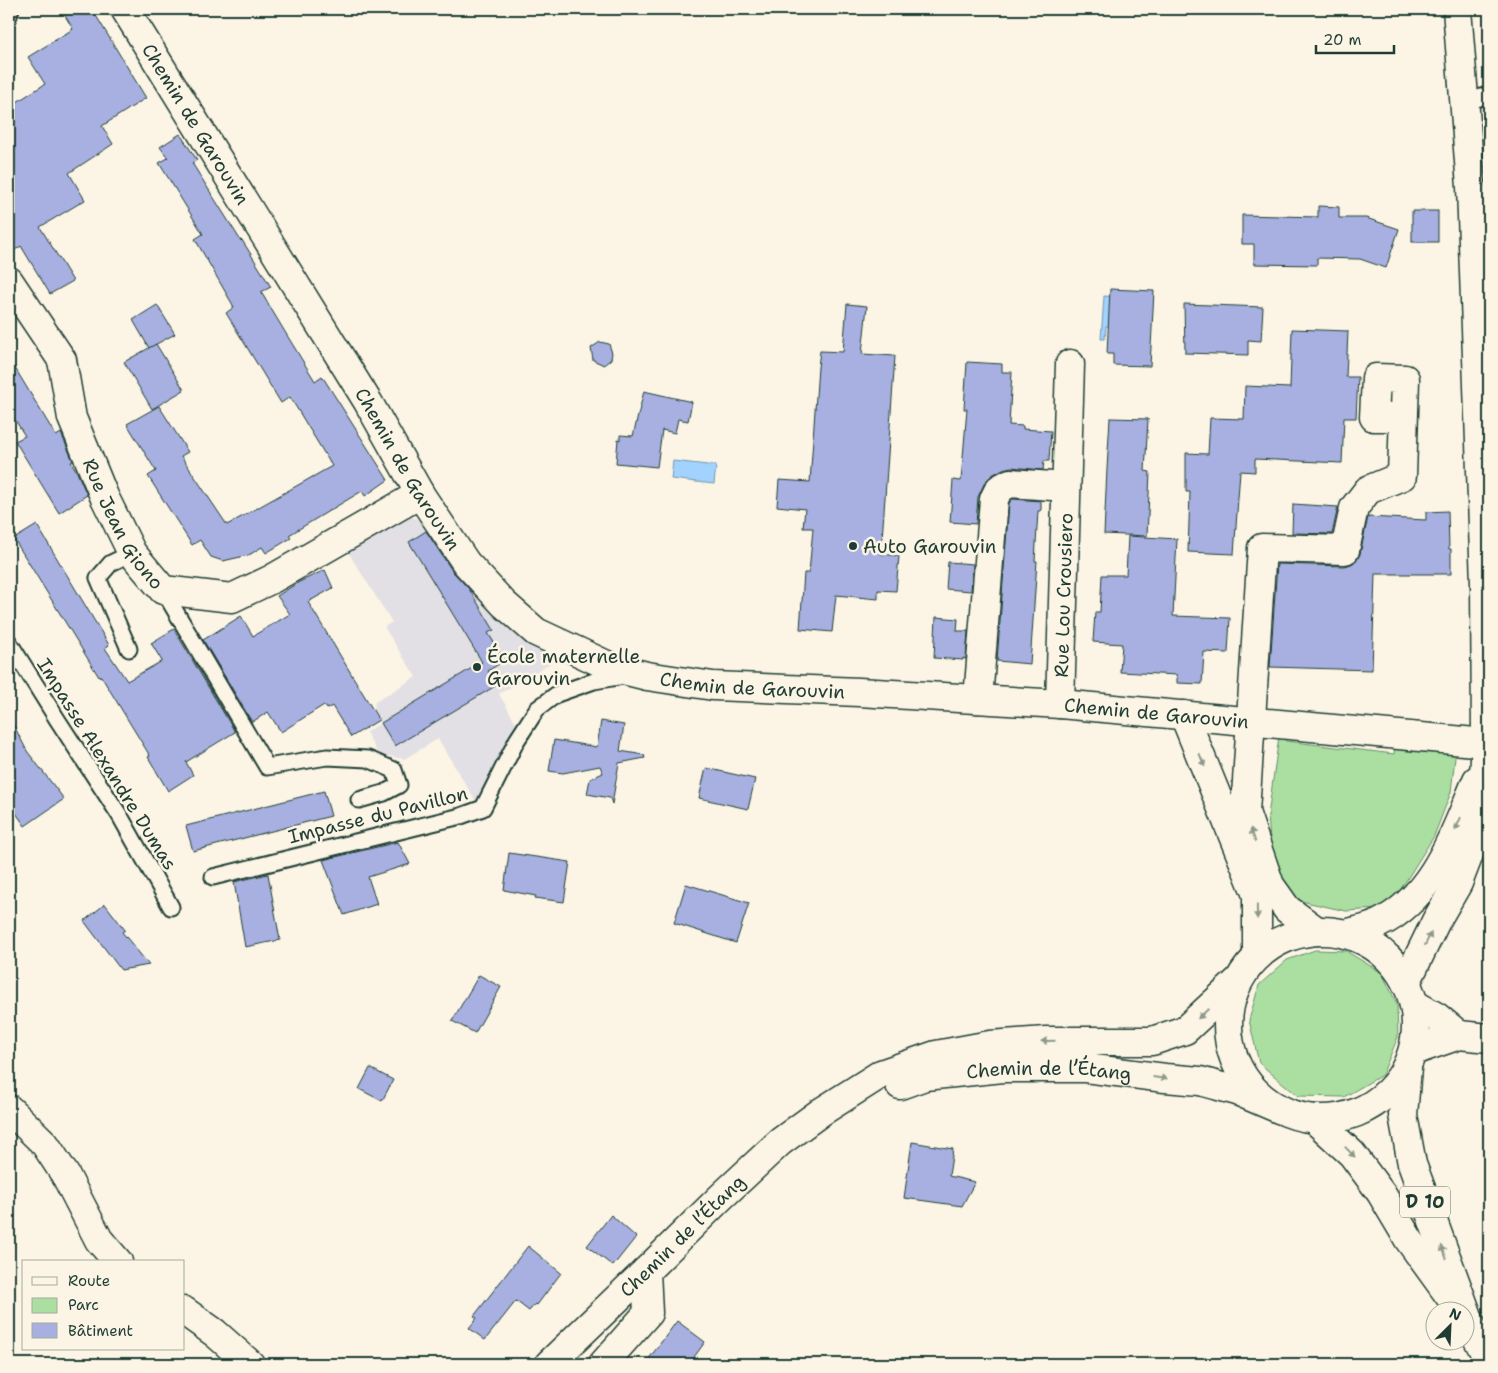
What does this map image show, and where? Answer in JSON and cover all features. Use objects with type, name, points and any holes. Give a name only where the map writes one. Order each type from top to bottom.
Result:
[{"type":"street","name":"Chemin de Garouvin","points":[[125,9],[368,402],[420,494],[466,563],[504,604],[536,632],[611,667],[638,674],[713,686],[859,692],[1060,704],[1250,721],[1487,750]]},
{"type":"street","points":[[1410,994],[1436,921],[1458,883],[1482,823],[1487,750],[1487,584],[1471,187],[1457,9]]},
{"type":"street","name":"Rue Jean Giono","points":[[9,281],[62,360],[72,418],[104,496],[132,553],[163,590],[232,598],[272,579],[420,494]]},
{"type":"street","name":"Rue Lou Crousiero","points":[[1060,704],[1070,364]]},
{"type":"street","points":[[1317,931],[1287,909],[1270,885],[1245,812],[1262,548],[1345,550],[1354,508],[1368,490],[1402,476],[1403,417]]},
{"type":"street","name":"Rue Lou Crousiero","points":[[978,699],[994,499],[999,489],[1010,482],[1066,487]]},
{"type":"street","points":[[1184,715],[1257,895],[1258,956]]},
{"type":"street","points":[[1344,934],[1377,924],[1404,907],[1425,884],[1447,850],[1487,750]]},
{"type":"street","points":[[1317,931],[1344,934],[1370,944],[1391,961],[1410,994],[1417,1027],[1410,1059],[1390,1091],[1368,1107],[1342,1118],[1314,1119],[1296,1116],[1279,1109],[1254,1091],[1237,1067],[1228,1038],[1229,1009],[1238,981],[1258,956],[1285,938],[1317,931]]},
{"type":"street","name":"Chemin de l’Étang","points":[[549,1364],[780,1142],[820,1112],[881,1074],[936,1055],[990,1045],[1046,1041],[1152,1041],[1186,1030],[1238,981]]},
{"type":"street","points":[[1410,994],[1459,1035]]},
{"type":"street","points":[[1410,1059],[1459,1035],[1489,1038]]},
{"type":"street","name":"D 10","points":[[1410,1059],[1403,1116],[1412,1164],[1459,1300]]},
{"type":"street","name":"Chemin de l’Étang","points":[[820,1112],[925,1076],[1003,1068],[1085,1068],[1200,1081],[1236,1091],[1279,1109]]},
{"type":"street","points":[[9,1109],[44,1144],[66,1176],[100,1240],[116,1260]]},
{"type":"street","name":"D 10","points":[[1314,1119],[1352,1154],[1381,1193],[1409,1240],[1452,1300]]},
{"type":"street","points":[[603,1364],[648,1313],[646,1271]]},
{"type":"street","points":[[185,1312],[215,1333],[250,1364]]},
{"type":"street","name":"D 10","points":[[1476,1338],[1489,1361]]},
{"type":"lane","points":[[9,16],[11,9]]},
{"type":"lane","points":[[1464,104],[1489,94]]},
{"type":"lane","points":[[128,649],[98,578],[111,563],[132,553]]},
{"type":"lane","points":[[163,590],[267,767],[327,757],[368,759],[394,770],[399,785],[384,793],[359,800]]},
{"type":"lane","name":"Impasse Alexandre Dumas","points":[[9,642],[120,816],[170,907]]},
{"type":"lane","name":"Impasse du Pavillon","points":[[213,877],[461,816],[483,808],[517,740],[537,710],[557,694],[594,681],[638,674]]},
{"type":"shaded area","name":"École maternelle Garouvin","points":[[406,516],[424,520],[518,633],[559,658],[499,694],[516,723],[477,803],[438,739],[404,759],[378,754],[366,732],[381,723],[374,709],[375,702],[416,677],[384,627],[392,622],[346,549]]},
{"type":"green space","points":[[1279,736],[1286,741],[1394,754],[1395,745],[1456,749],[1451,792],[1434,836],[1396,897],[1378,909],[1346,911],[1301,901],[1280,881],[1272,862],[1268,816]]},
{"type":"green space","points":[[1315,950],[1346,951],[1382,973],[1397,1004],[1398,1037],[1382,1075],[1344,1097],[1298,1096],[1259,1063],[1249,1020],[1259,985],[1287,960]]},
{"type":"water","points":[[1104,296],[1118,297],[1117,327],[1106,326],[1105,339],[1101,339]]},
{"type":"water","points":[[673,461],[716,466],[714,484],[671,479]]},
{"type":"building","points":[[61,9],[92,9],[146,98],[102,126],[113,144],[69,173],[85,200],[40,227],[73,281],[50,294],[21,246],[9,254],[9,107],[45,84],[28,57],[73,29]]},
{"type":"building","points":[[180,134],[197,160],[192,163],[271,287],[261,292],[288,337],[315,381],[322,376],[388,480],[365,496],[362,491],[289,535],[291,538],[266,553],[262,547],[249,555],[223,561],[211,557],[200,540],[192,545],[148,476],[156,471],[127,424],[159,406],[188,452],[181,456],[227,525],[332,466],[290,397],[281,403],[226,313],[234,307],[195,239],[203,234],[159,163],[168,158],[160,147]]},
{"type":"building","points":[[1318,206],[1339,207],[1339,218],[1366,218],[1399,229],[1386,268],[1360,259],[1317,258],[1317,265],[1254,264],[1254,244],[1242,244],[1242,215],[1318,217]]},
{"type":"building","points":[[1412,211],[1438,211],[1438,242],[1412,242]]},
{"type":"building","points":[[1110,289],[1154,291],[1150,366],[1113,365],[1113,354],[1107,354]]},
{"type":"building","points":[[847,304],[867,306],[862,354],[895,356],[881,554],[899,556],[896,591],[878,590],[878,599],[836,595],[832,632],[800,629],[804,573],[809,573],[813,528],[803,528],[805,509],[777,506],[779,480],[810,482],[820,351],[843,352]]},
{"type":"building","points":[[1184,304],[1263,307],[1261,341],[1248,340],[1248,355],[1185,353]]},
{"type":"building","points":[[157,305],[175,334],[149,348],[133,320]]},
{"type":"building","points":[[1292,329],[1348,331],[1346,377],[1358,377],[1356,418],[1344,418],[1342,463],[1255,459],[1255,472],[1240,471],[1234,554],[1188,552],[1190,492],[1186,492],[1186,453],[1208,454],[1210,418],[1244,419],[1245,386],[1290,388]]},
{"type":"building","points":[[600,342],[609,344],[612,353],[611,359],[604,365],[593,360],[591,348]]},
{"type":"building","points":[[156,344],[184,390],[152,409],[124,362]]},
{"type":"building","points":[[9,358],[56,436],[61,433],[73,461],[71,462],[87,495],[59,513],[15,441],[25,436],[9,410]]},
{"type":"building","points":[[967,362],[1002,364],[1002,372],[1012,372],[1009,425],[1023,426],[1023,429],[1051,431],[1049,461],[1044,461],[1043,470],[1011,467],[992,475],[985,482],[978,497],[976,524],[950,522],[953,480],[961,481],[967,409],[964,409]]},
{"type":"building","points":[[644,391],[692,402],[688,421],[678,419],[675,433],[662,430],[657,467],[616,463],[618,439],[620,440],[620,435],[633,436]]},
{"type":"building","points":[[1110,418],[1148,419],[1145,471],[1150,472],[1147,536],[1104,534]]},
{"type":"building","points":[[1013,499],[1041,501],[1041,511],[1038,511],[1035,561],[1037,561],[1030,664],[997,661],[1009,503]]},
{"type":"building","points":[[1293,504],[1338,507],[1332,534],[1292,533]]},
{"type":"building","points":[[1448,511],[1451,574],[1375,574],[1372,670],[1270,667],[1277,564],[1345,566],[1357,560],[1360,554],[1368,517],[1426,520],[1426,512]]},
{"type":"building","points":[[37,525],[109,645],[105,648],[127,681],[162,661],[151,643],[174,629],[235,732],[186,762],[193,775],[168,791],[148,757],[150,756],[14,539]]},
{"type":"building","points":[[426,531],[453,572],[469,589],[494,630],[488,633],[505,660],[488,671],[497,685],[395,746],[381,723],[482,662],[409,542]]},
{"type":"building","points":[[1128,536],[1177,539],[1173,616],[1230,618],[1228,653],[1204,652],[1202,684],[1177,683],[1177,675],[1120,672],[1122,644],[1093,642],[1095,612],[1100,612],[1102,575],[1126,575]]},
{"type":"building","points":[[948,562],[973,564],[971,591],[946,589]]},
{"type":"building","points":[[325,570],[333,588],[308,602],[379,720],[351,737],[332,706],[327,709],[324,705],[281,732],[268,712],[252,722],[203,640],[241,616],[253,636],[290,614],[277,596],[299,582]]},
{"type":"building","points":[[936,617],[958,619],[957,631],[968,631],[966,659],[934,658]]},
{"type":"building","points":[[9,716],[27,751],[64,799],[25,826],[9,803]]},
{"type":"building","points":[[601,721],[624,725],[620,751],[644,755],[645,758],[619,763],[612,804],[610,798],[587,794],[590,779],[603,773],[600,766],[563,773],[549,771],[554,740],[597,747]]},
{"type":"building","points":[[706,768],[755,779],[748,809],[699,798]]},
{"type":"building","points":[[324,791],[331,816],[193,851],[186,826]]},
{"type":"building","points":[[398,842],[410,864],[368,877],[377,904],[344,915],[323,860]]},
{"type":"building","points":[[509,853],[570,862],[564,902],[535,898],[536,896],[504,890]]},
{"type":"building","points":[[268,874],[280,940],[245,947],[234,882]]},
{"type":"building","points":[[686,884],[749,903],[736,943],[674,923]]},
{"type":"building","points":[[105,904],[125,930],[122,932],[149,965],[121,970],[84,921]]},
{"type":"building","points":[[479,975],[501,987],[475,1033],[452,1021]]},
{"type":"building","points":[[370,1068],[393,1080],[382,1101],[359,1089]]},
{"type":"building","points":[[912,1142],[953,1149],[949,1176],[975,1182],[962,1206],[904,1198]]},
{"type":"building","points":[[611,1215],[636,1237],[613,1266],[587,1246]]},
{"type":"building","points":[[528,1246],[561,1273],[537,1305],[535,1304],[529,1311],[516,1301],[485,1340],[469,1328],[477,1318],[474,1316]]},
{"type":"building","points":[[677,1321],[705,1342],[689,1364],[645,1364]]},
{"type":"place","name":"Auto Garouvin","points":[[853,546]]},
{"type":"place","name":"École maternelle Garouvin","points":[[477,667]]}]
